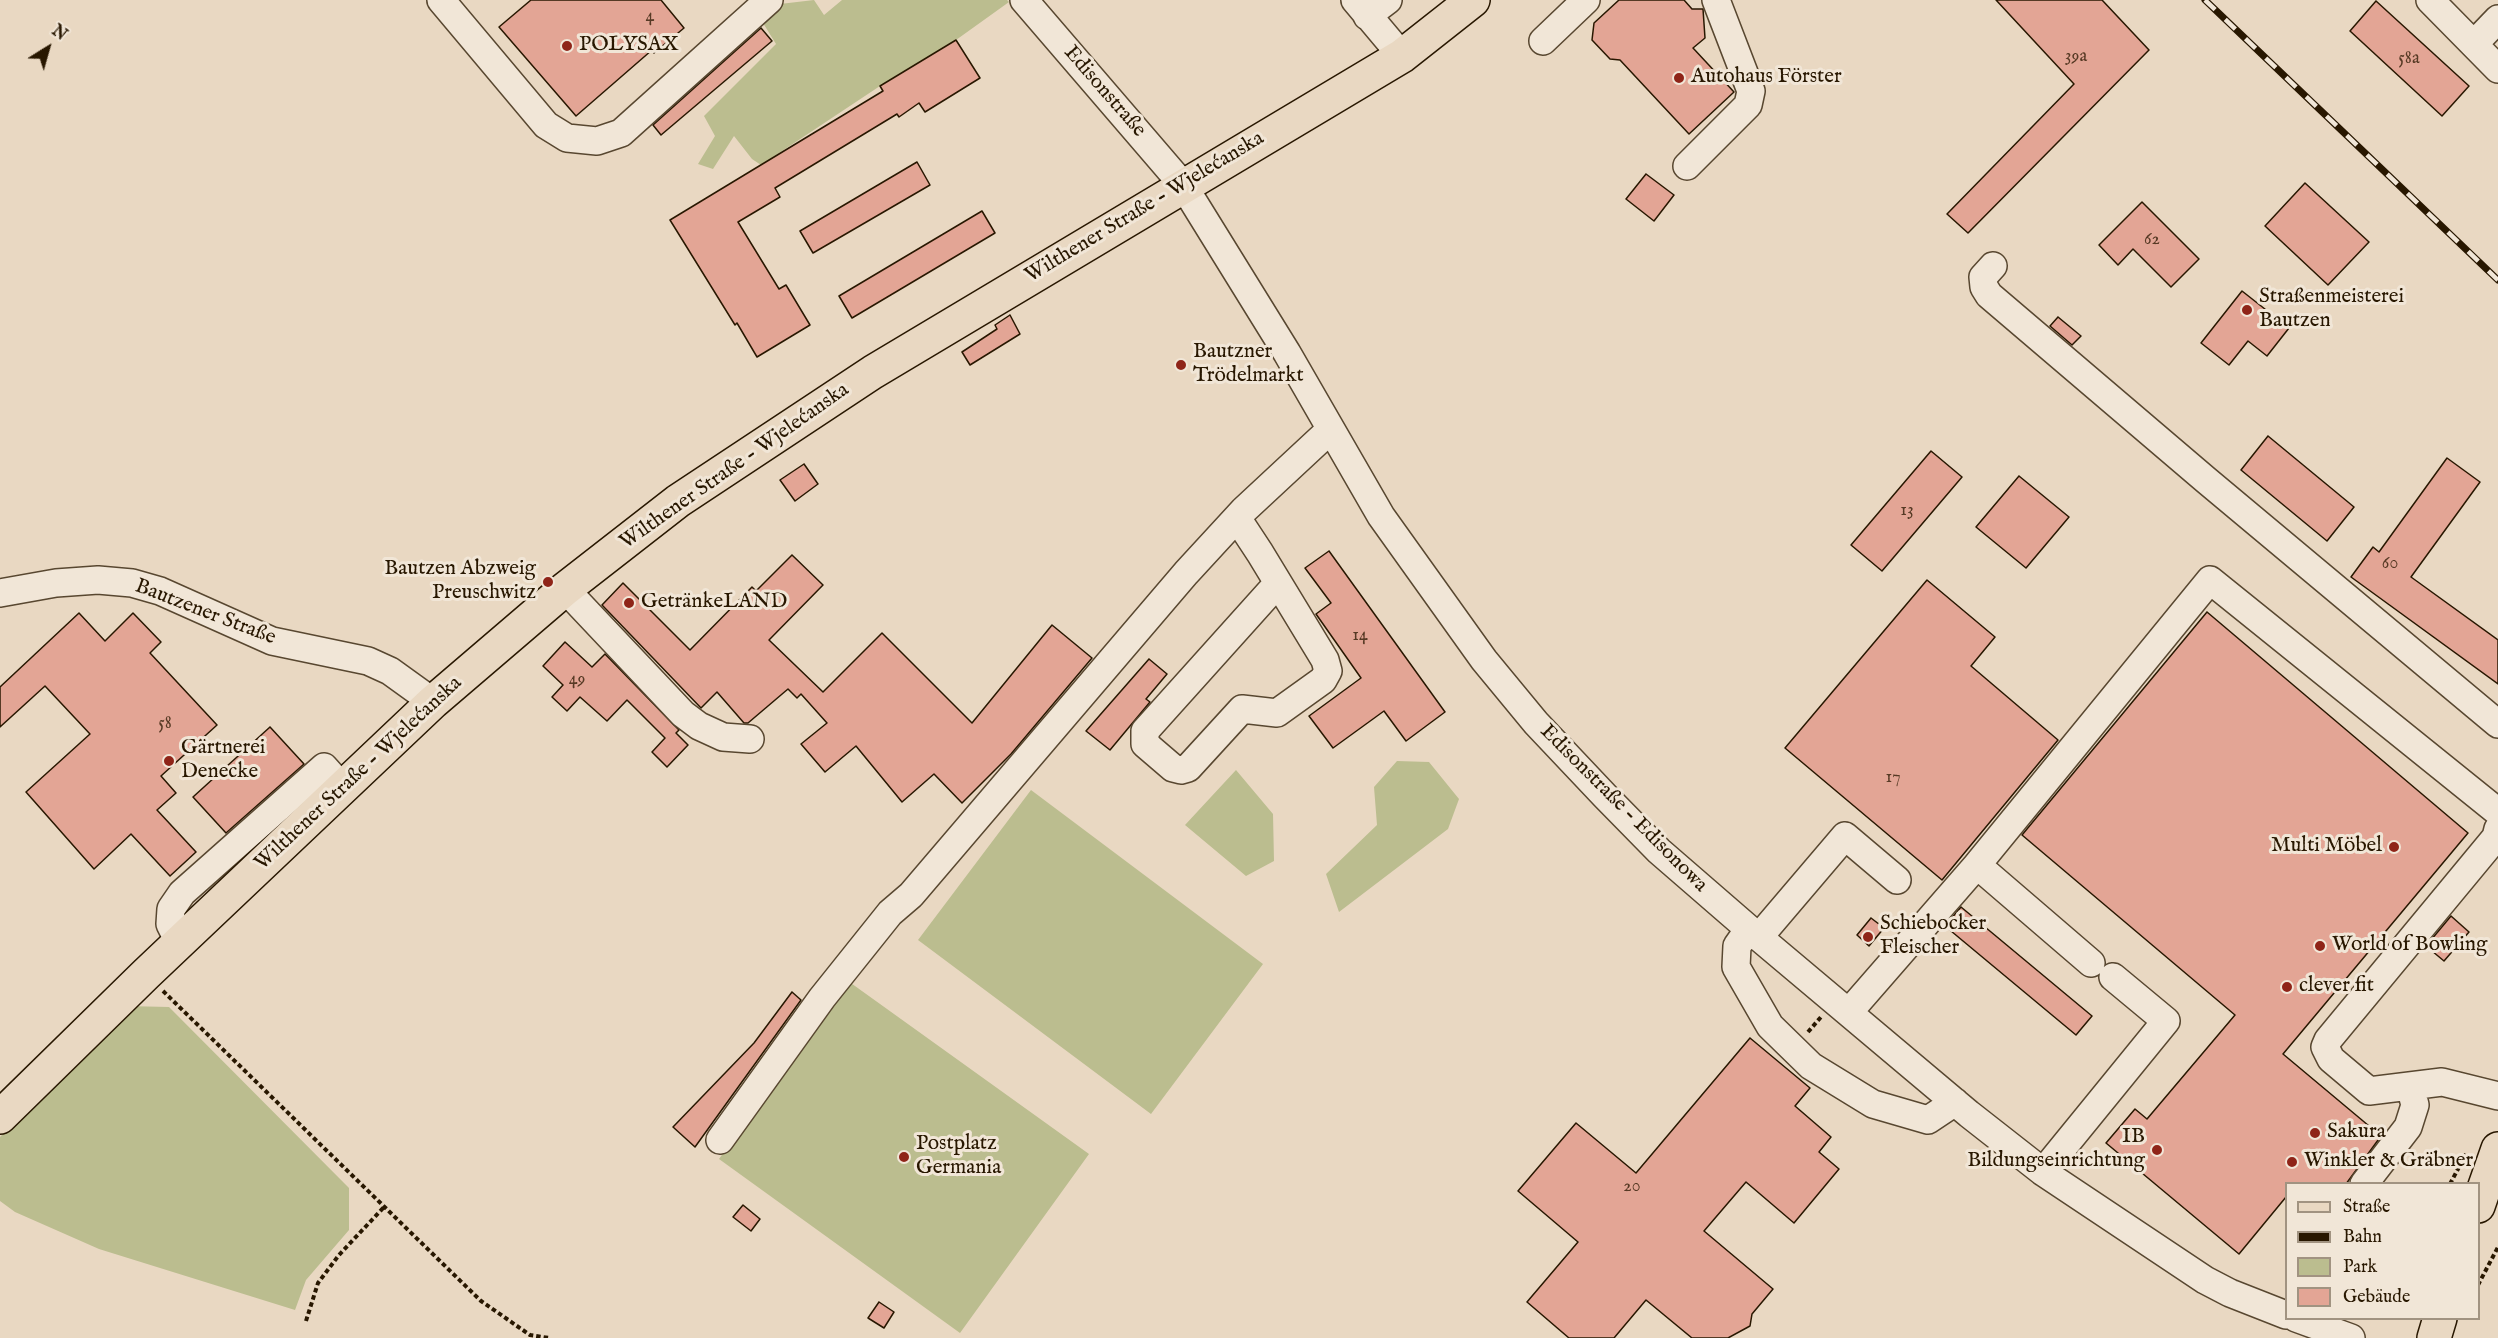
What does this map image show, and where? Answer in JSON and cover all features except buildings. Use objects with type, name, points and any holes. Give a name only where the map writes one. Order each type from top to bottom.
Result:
[{"type":"main road","name":"Wilthener Straße - Wjelećanska","points":[[0,1117],[179,942],[433,702],[565,589],[678,501],[873,372],[1183,185],[1402,57],[1473,0]]},
{"type":"main road","points":[[2480,1200],[2498,1149]]},
{"type":"main road","points":[[2434,1338],[2439,1320]]},
{"type":"street","points":[[441,0],[546,125],[567,138],[597,141],[621,134],[769,0]]},
{"type":"street","name":"Edisonstraße","points":[[1024,0],[1183,185]]},
{"type":"street","points":[[1543,41],[1586,0]]},
{"type":"street","points":[[1688,166],[1748,105],[1750,91],[1716,0]]},
{"type":"street","points":[[2430,0],[2498,69]]},
{"type":"street","points":[[1370,5],[1402,57]]},
{"type":"street","points":[[2474,44],[2498,19]]},
{"type":"street","name":"Edisonstraße - Edisonowa","points":[[1183,185],[1287,353],[1381,516],[1432,590],[1484,660],[1536,723],[1659,851],[1955,1102],[2043,1172],[2205,1280],[2238,1297],[2285,1315]]},
{"type":"street","points":[[1993,266],[1983,277],[1984,287],[1989,295],[2498,724]]},
{"type":"street","points":[[720,1140],[822,998],[890,913],[911,896],[1186,573],[1237,518],[1330,430]]},
{"type":"street","points":[[1237,518],[1278,583],[1325,660],[1328,671],[1323,680],[1277,713],[1242,709],[1188,768],[1181,770],[1173,768],[1145,744],[1145,731],[1278,583]]},
{"type":"street","name":"Bautzener Straße","points":[[0,593],[56,583],[98,580],[132,583],[160,591],[272,641],[368,661],[390,670],[433,702]]},
{"type":"street","points":[[1842,1007],[1977,865],[2210,580],[2498,812]]},
{"type":"street","points":[[565,589],[683,714],[699,726],[723,737],[750,739]]},
{"type":"street","points":[[2498,829],[2496,837],[2334,1032],[2325,1047],[2331,1059],[2369,1091],[2442,1082],[2498,1096]]},
{"type":"street","points":[[1897,879],[1845,836],[1754,933],[1737,946],[1736,967],[1770,1026],[1811,1066],[1873,1104],[1928,1120],[1955,1102]]},
{"type":"street","points":[[1977,865],[2166,1021],[2043,1172]]},
{"type":"street","points":[[2366,1182],[2408,1127],[2415,1105],[2410,1086]]},
{"type":"street","points":[[2302,1320],[2351,1338]]},
{"type":"path","points":[[146,974],[481,1301],[530,1335],[549,1338]]},
{"type":"path","points":[[1793,1048],[1842,1007]]},
{"type":"path","points":[[306,1321],[318,1283],[339,1255],[384,1207]]},
{"type":"path","points":[[2480,1281],[2498,1247]]},
{"type":"green space","points":[[814,0],[824,15],[842,0],[1007,0],[1009,2],[956,40],[880,86],[761,165],[752,159],[734,136],[713,169],[698,164],[715,136],[704,116],[776,44],[763,23],[780,4]]},
{"type":"green space","points":[[1397,761],[1429,762],[1459,799],[1448,829],[1339,912],[1326,874],[1377,825],[1374,787]]},
{"type":"green space","points":[[1236,770],[1273,814],[1274,861],[1246,876],[1185,825]]},
{"type":"green space","points":[[1031,790],[1263,964],[1151,1114],[918,940]]},
{"type":"green space","name":"Postplatz Germania","points":[[848,981],[1089,1154],[960,1333],[719,1159]]},
{"type":"green space","points":[[126,1006],[169,1007],[349,1188],[349,1230],[306,1280],[295,1310],[99,1249],[15,1212],[0,1201],[0,1137]]},
{"type":"railway","points":[[2205,0],[2498,280]]},
{"type":"place","name":"POLYSAX","points":[[567,46]]},
{"type":"place","name":"Autohaus Förster","points":[[1679,78]]},
{"type":"place","name":"Straßenmeisterei Bautzen","points":[[2247,310]]},
{"type":"place","name":"Bautzner Trödelmarkt","points":[[1181,365]]},
{"type":"place","name":"Bautzen Abzweig Preuschwitz","points":[[548,582]]},
{"type":"place","name":"GetränkeLAND","points":[[629,603]]},
{"type":"place","name":"Gärtnerei Denecke","points":[[169,761]]},
{"type":"place","name":"Multi Möbel","points":[[2394,847]]},
{"type":"place","name":"Schiebocker Fleischer","points":[[1868,937]]},
{"type":"place","name":"World of Bowling","points":[[2320,946]]},
{"type":"place","name":"clever fit","points":[[2287,987]]},
{"type":"place","name":"Sakura","points":[[2315,1133]]},
{"type":"place","name":"IB Bildungseinrichtung","points":[[2157,1150]]},
{"type":"place","name":"Postplatz Germania","points":[[904,1157]]},
{"type":"place","name":"Winkler & Gräbner","points":[[2292,1162]]}]
